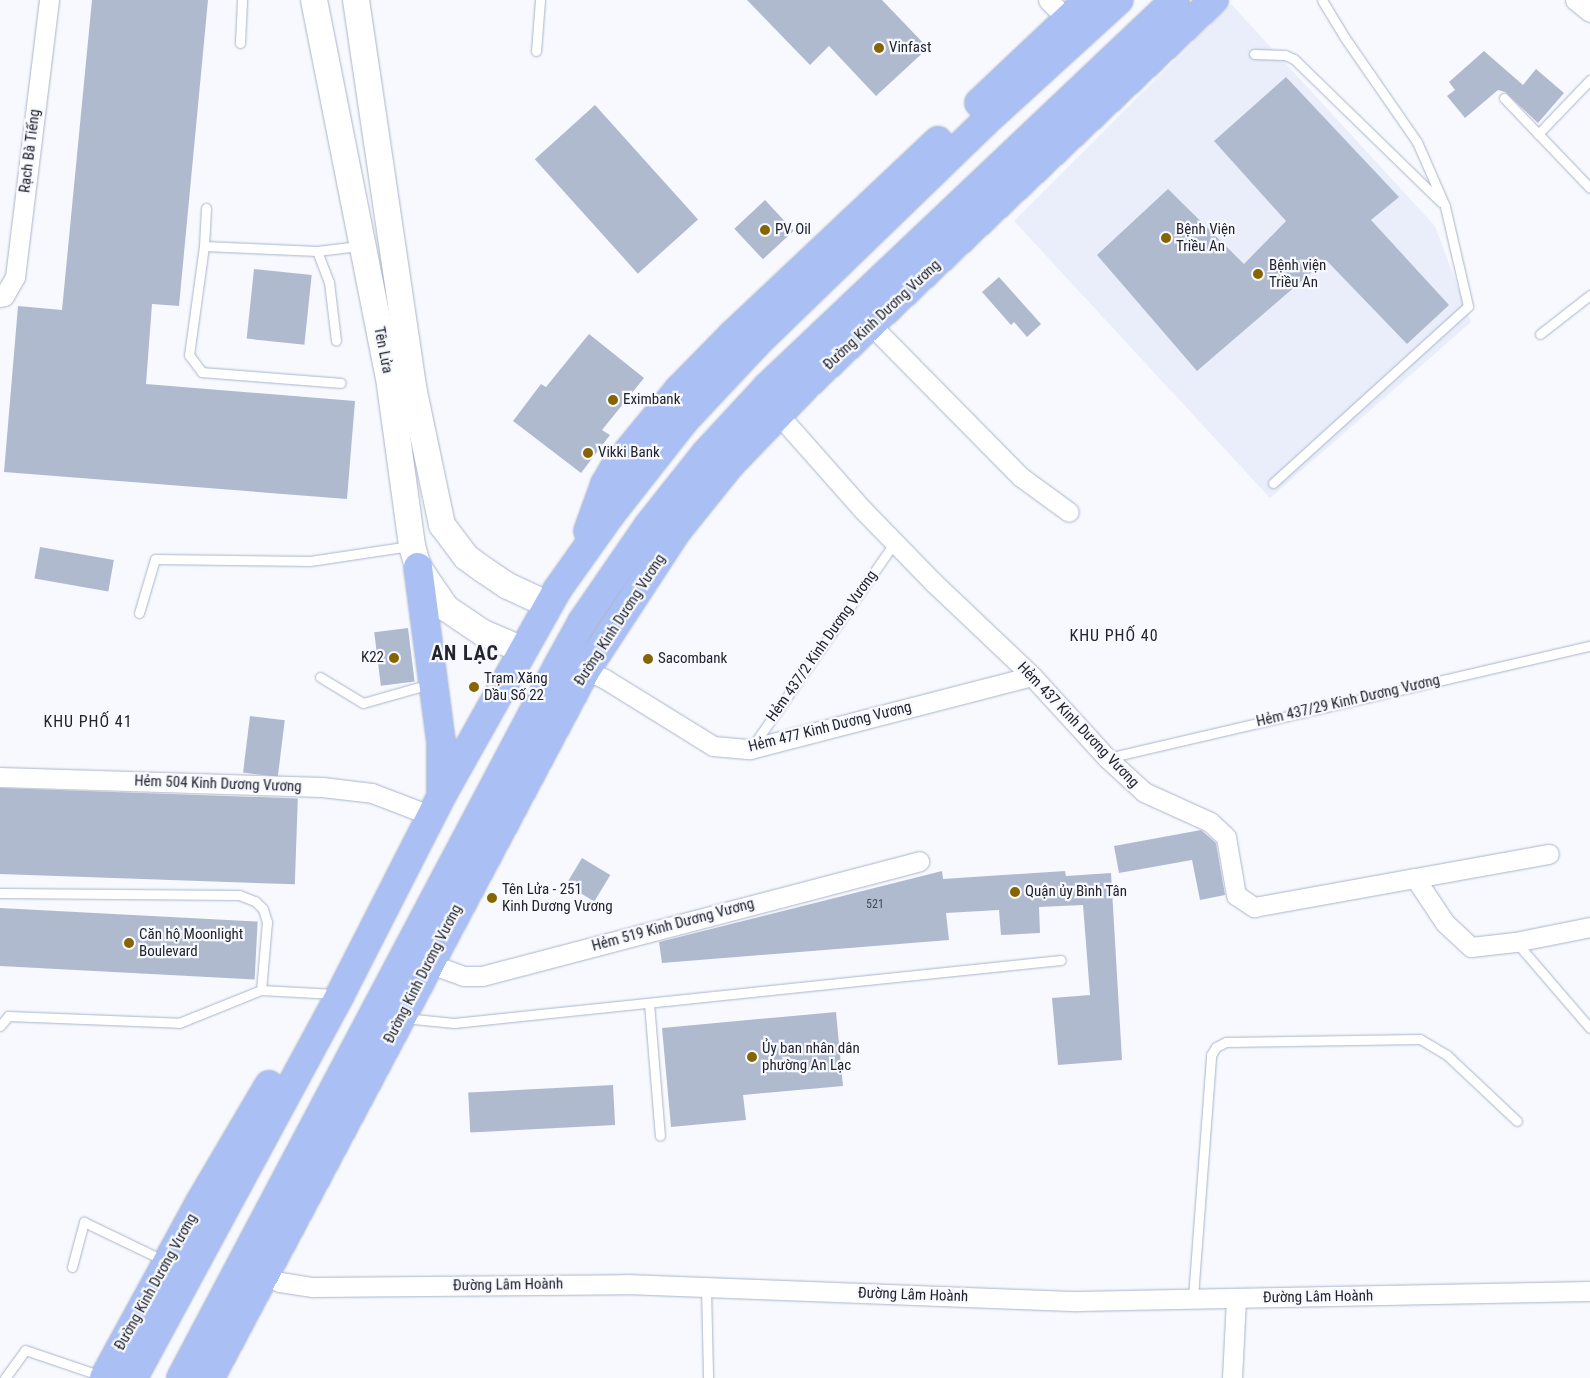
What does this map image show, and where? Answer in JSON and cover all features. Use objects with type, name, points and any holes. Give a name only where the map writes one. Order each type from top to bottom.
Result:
[{"type":"main road","name":"Tên Lửa","points":[[314,0],[390,385],[415,556],[446,608],[483,633],[523,650]]},
{"type":"main road","name":"Tên Lửa","points":[[356,0],[414,392],[440,517],[452,541],[472,561],[508,586],[549,605]]},
{"type":"main road","name":"Đường Kinh Dương Vương","points":[[1075,27],[1088,0]]},
{"type":"main road","name":"Đường Kinh Dương Vương","points":[[133,1378],[311,1044],[340,995],[436,806],[523,650],[549,605],[647,466],[720,381],[977,117],[1075,27],[1119,0]]},
{"type":"main road","name":"Đường Kinh Dương Vương","points":[[181,1378],[252,1271],[402,1017],[417,956],[560,662],[582,622],[676,489],[739,417],[1175,0]]},
{"type":"main road","name":"Đường Kinh Dương Vương","points":[[210,1378],[252,1271],[376,1007],[417,956],[607,635],[677,531],[730,465],[778,414],[870,324],[1030,176],[1214,0]]},
{"type":"main road","points":[[977,117],[1030,176]]},
{"type":"main road","points":[[415,556],[441,742],[436,806]]},
{"type":"main road","points":[[549,605],[607,635]]},
{"type":"main road","points":[[523,650],[586,670]]},
{"type":"main road","points":[[371,933],[417,956]]},
{"type":"main road","points":[[340,995],[402,1017]]},
{"type":"main road","name":"Đường Kinh Dương Vương","points":[[104,1378],[166,1262],[281,1064],[293,1051],[311,1044]]},
{"type":"street","name":"Rạch Bà Tiếng","points":[[0,297],[4,296],[14,277],[49,0]]},
{"type":"street","points":[[1048,0],[1075,27]]},
{"type":"street","points":[[1575,0],[1590,12]]},
{"type":"street","points":[[870,324],[1021,477],[1069,512]]},
{"type":"street","name":"Hẻm 437 Kinh Dương Vương","points":[[778,414],[895,542],[1032,676],[1107,758],[1144,792],[1210,822],[1226,837],[1236,895],[1254,907],[1415,878]]},
{"type":"street","name":"Hẻm 477 Kinh Dương Vương","points":[[586,670],[605,679],[713,746],[750,749],[1032,676]]},
{"type":"street","name":"Hẻm 504 Kinh Dương Vương","points":[[0,777],[340,788],[393,800],[436,806]]},
{"type":"street","points":[[1549,854],[1415,878],[1445,923],[1471,946],[1515,942],[1590,927]]},
{"type":"street","name":"Hẻm 519 Kinh Dương Vương","points":[[417,956],[464,976],[482,976],[919,861]]},
{"type":"street","name":"Đường Lâm Hoành","points":[[252,1271],[313,1287],[626,1284],[1078,1301],[1194,1297],[1236,1298],[1590,1291]]},
{"type":"street","points":[[1232,1378],[1236,1298]]},
{"type":"lane","points":[[240,43],[242,0]]},
{"type":"lane","points":[[536,51],[540,0]]},
{"type":"lane","points":[[1273,483],[1468,306],[1445,206],[1417,142],[1345,38],[1322,0]]},
{"type":"lane","points":[[1254,54],[1285,55],[1294,59],[1445,206]]},
{"type":"lane","points":[[1538,134],[1590,80]]},
{"type":"lane","points":[[1504,98],[1590,188]]},
{"type":"lane","points":[[206,208],[204,246],[188,355],[202,372],[341,384]]},
{"type":"lane","points":[[204,246],[317,251],[362,246]]},
{"type":"lane","points":[[317,251],[329,282],[336,341]]},
{"type":"lane","points":[[1540,334],[1590,295]]},
{"type":"lane","name":"Hẻm 437/2 Kinh Dương Vương","points":[[750,749],[895,542]]},
{"type":"lane","points":[[139,613],[155,559],[310,561],[415,556]]},
{"type":"lane","name":"Hẻm 437/29 Kinh Dương Vương","points":[[1107,758],[1590,646]]},
{"type":"lane","points":[[320,677],[363,703],[434,683]]},
{"type":"lane","points":[[0,893],[239,895],[255,901],[267,922],[262,990]]},
{"type":"lane","points":[[1515,942],[1590,1028]]},
{"type":"lane","points":[[402,1017],[454,1023],[1060,960]]},
{"type":"lane","points":[[0,1026],[8,1016],[179,1023],[262,990],[340,995]]},
{"type":"lane","points":[[649,1003],[660,1136]]},
{"type":"lane","points":[[1194,1297],[1211,1055],[1216,1047],[1226,1042],[1420,1039],[1447,1055],[1517,1121]]},
{"type":"lane","points":[[72,1267],[84,1222],[166,1262]]},
{"type":"lane","points":[[706,1287],[708,1378]]},
{"type":"lane","points":[[5,1378],[26,1350],[104,1378]]},
{"type":"shaded area","name":"Bệnh viện Triều An","points":[[1231,4],[1435,226],[1471,322],[1270,498],[1014,221]]},
{"type":"building","points":[[92,0],[208,0],[179,306],[152,304],[146,384],[355,401],[347,499],[4,472],[18,306],[62,310]]},
{"type":"building","points":[[747,0],[882,0],[928,48],[876,96],[829,46],[810,65]]},
{"type":"building","points":[[1484,51],[1523,85],[1536,69],[1564,93],[1538,123],[1505,92],[1498,90],[1465,118],[1447,96],[1455,90],[1449,82]]},
{"type":"building","name":"Bệnh Viện Triều An","points":[[1286,77],[1399,197],[1371,220],[1449,305],[1407,344],[1326,260],[1197,371],[1097,255],[1168,189],[1244,264],[1286,221],[1214,141]]},
{"type":"building","points":[[595,105],[698,219],[638,274],[535,159]]},
{"type":"building","name":"PV Oil","points":[[765,200],[794,231],[763,259],[734,229]]},
{"type":"building","points":[[254,269],[312,275],[304,345],[247,339]]},
{"type":"building","points":[[999,277],[1041,324],[1027,337],[1014,322],[1011,325],[982,292]]},
{"type":"building","points":[[589,334],[644,378],[602,430],[610,435],[581,473],[513,421],[541,384],[546,387]]},
{"type":"building","points":[[40,547],[114,560],[108,592],[34,579]]},
{"type":"building","name":"K22","points":[[408,628],[415,682],[381,686],[374,632]]},
{"type":"building","points":[[250,716],[285,720],[278,777],[243,773]]},
{"type":"building","points":[[0,788],[298,798],[295,884],[0,874]]},
{"type":"building","points":[[1201,830],[1216,843],[1225,895],[1200,900],[1192,860],[1119,873],[1114,846]]},
{"type":"building","points":[[582,858],[610,875],[594,902],[566,885]]},
{"type":"building","points":[[942,871],[943,879],[1065,871],[1066,876],[1111,873],[1122,1060],[1058,1065],[1052,998],[1090,995],[1083,905],[1039,907],[1040,933],[1001,935],[999,910],[946,913],[949,940],[662,963],[659,942]]},
{"type":"building","name":"Căn hộ Moonlight Boulevard","points":[[0,908],[258,922],[255,979],[0,966]]},
{"type":"building","name":"Ủy ban nhân dân phường An Lạc","points":[[836,1012],[843,1086],[743,1095],[746,1120],[671,1127],[662,1028]]},
{"type":"building","points":[[613,1085],[615,1125],[470,1133],[468,1093]]},
{"type":"place","name":"Vinfast","points":[[879,48]]},
{"type":"place","name":"PV Oil","points":[[765,230]]},
{"type":"place","name":"Bệnh Viện Triều An","points":[[1166,238]]},
{"type":"place","name":"Bệnh viện Triều An","points":[[1258,274]]},
{"type":"place","name":"Eximbank","points":[[613,400]]},
{"type":"place","name":"Vikki Bank","points":[[588,453]]},
{"type":"place","name":"K22","points":[[394,658]]},
{"type":"place","name":"Sacombank","points":[[648,659]]},
{"type":"place","name":"Trạm Xăng Dầu Số 22","points":[[474,687]]},
{"type":"place","name":"Quận ủy Bình Tân","points":[[1015,892]]},
{"type":"place","name":"Tên Lửa - 251 Kinh Dương Vương","points":[[492,898]]},
{"type":"place","name":"Căn hộ Moonlight Boulevard","points":[[129,943]]},
{"type":"place","name":"Ủy ban nhân dân phường An Lạc","points":[[752,1057]]},
{"type":"district","name":"KHU PHỐ 40","points":[[1114,636]]},
{"type":"district","name":"AN LẠC","points":[[465,653]]},
{"type":"district","name":"KHU PHỐ 41","points":[[88,722]]}]
